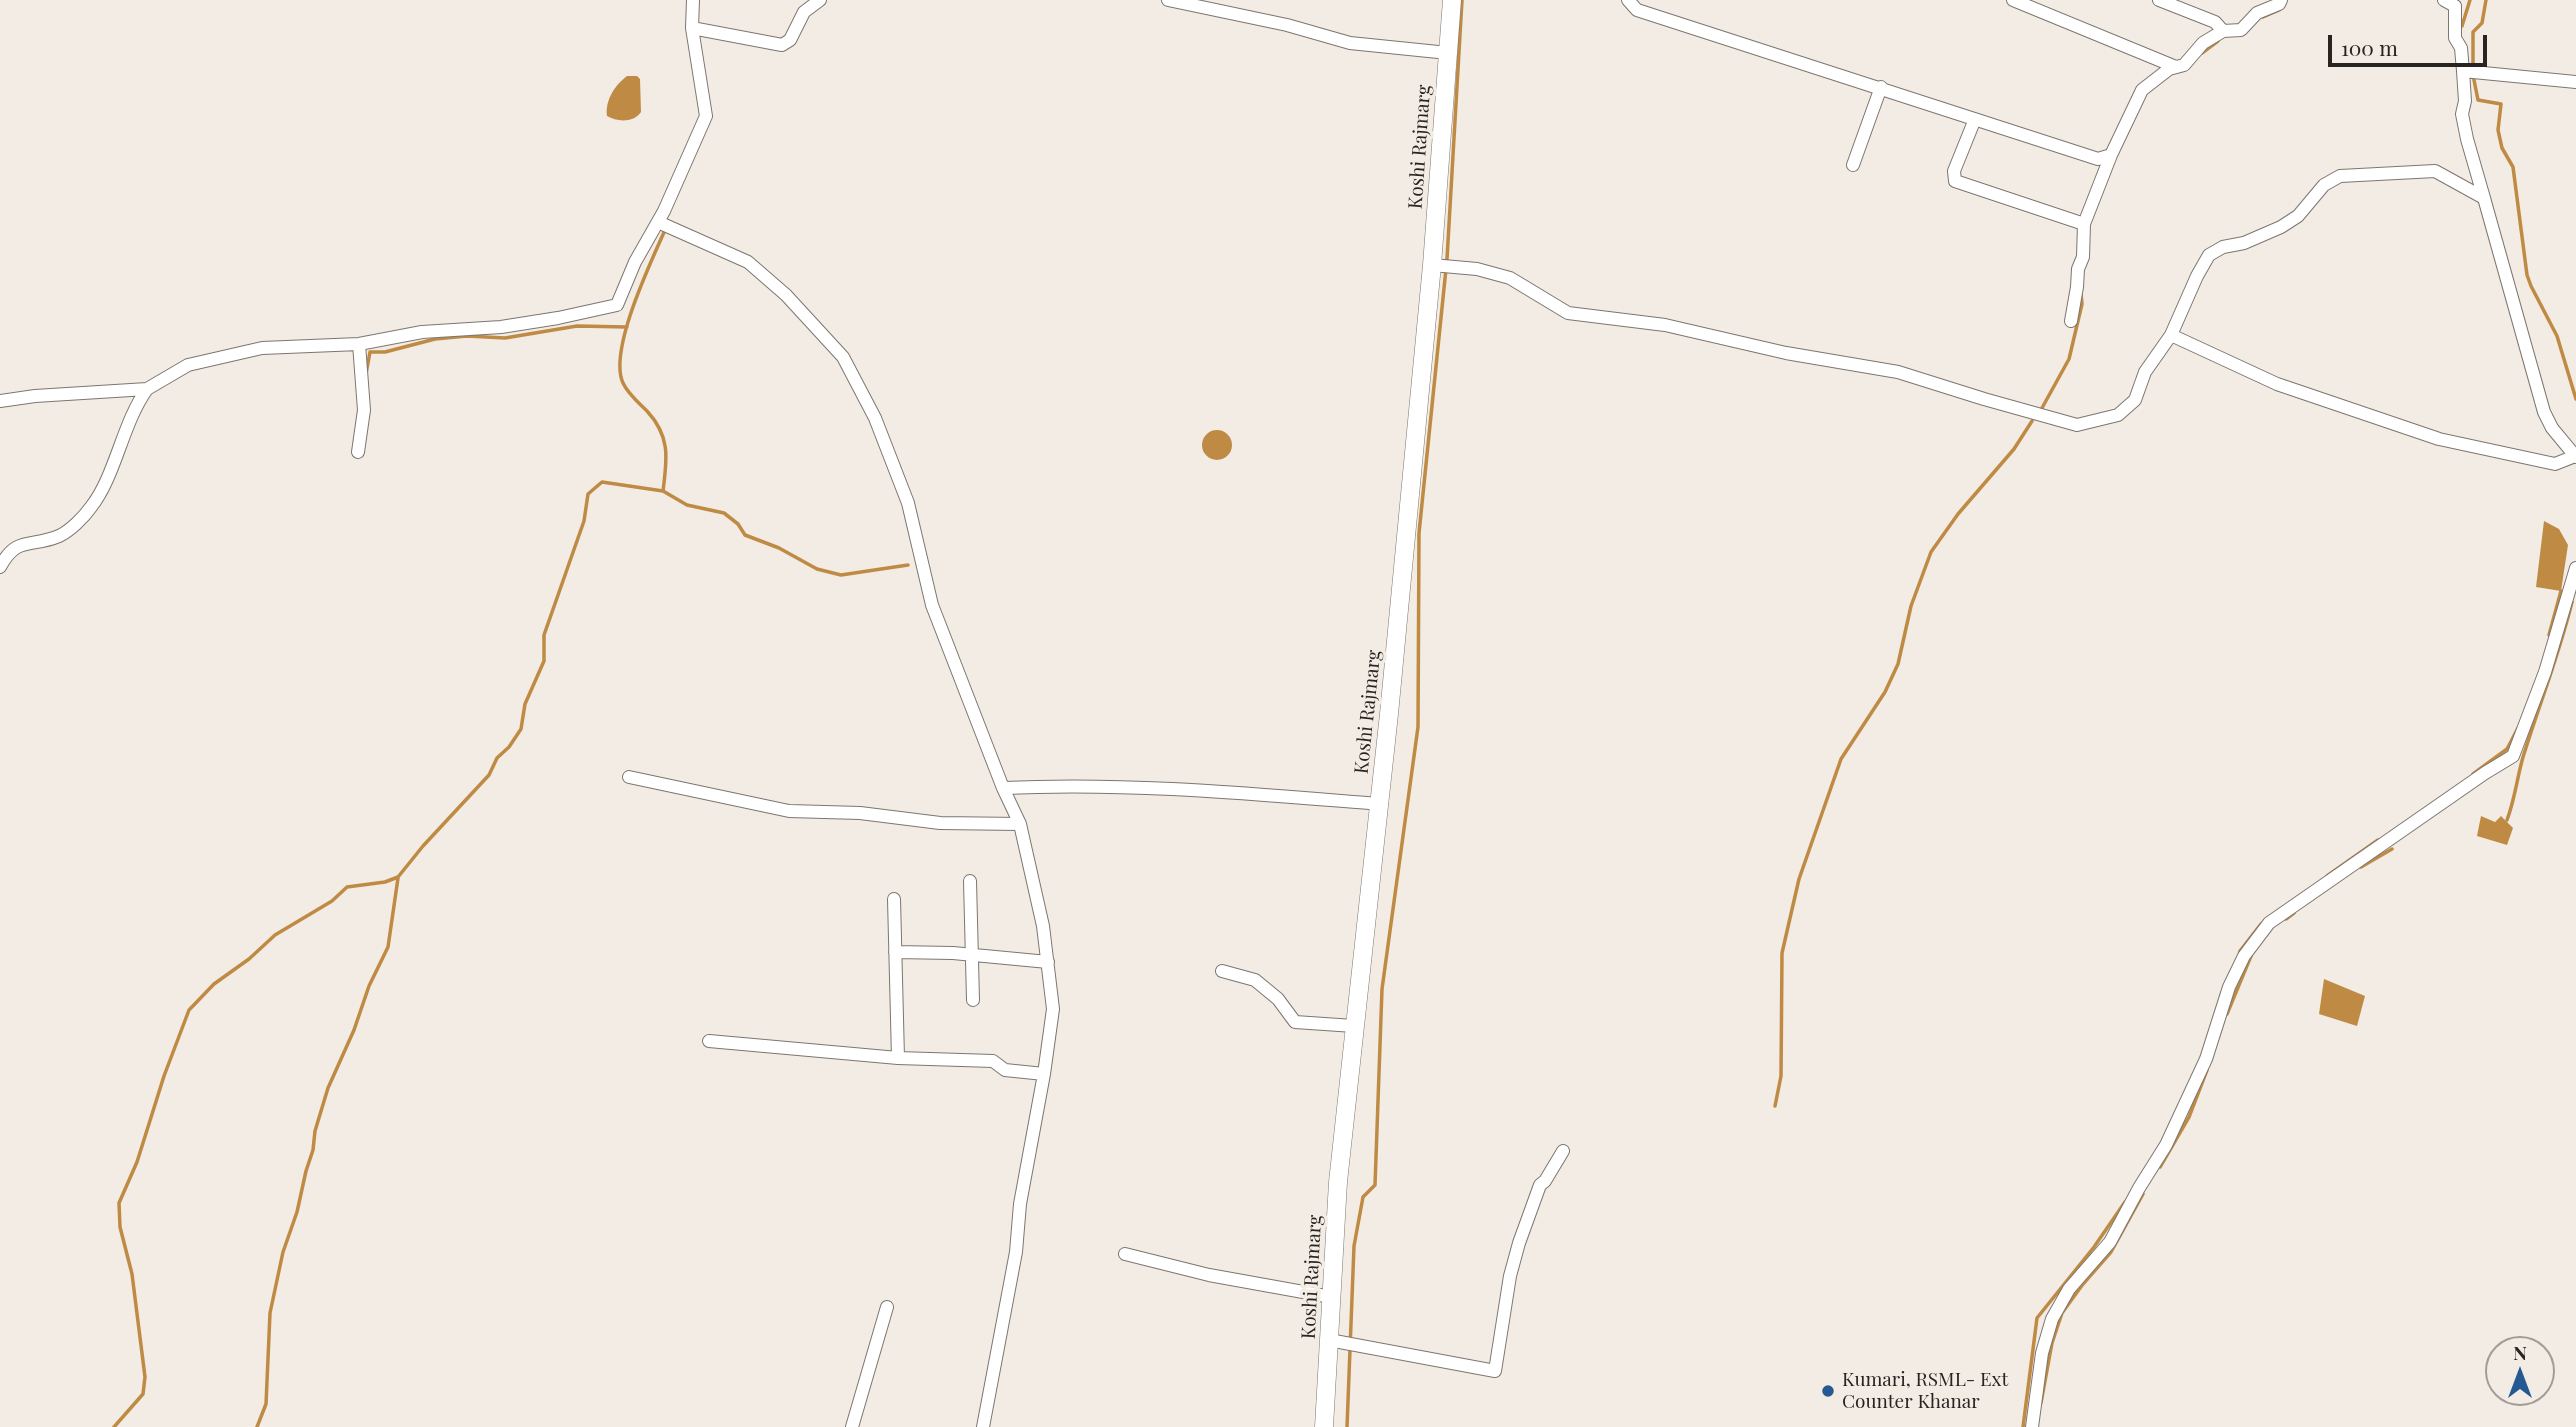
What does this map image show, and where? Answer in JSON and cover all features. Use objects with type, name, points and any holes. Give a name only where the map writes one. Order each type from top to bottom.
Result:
[{"type":"main road","name":"Koshi Rajmarg","points":[[1324,1427],[1338,1182],[1436,265],[1452,0]]},
{"type":"street","points":[[0,567],[8,552],[23,544],[58,536],[68,530],[92,506],[120,447],[135,406],[147,389],[188,365],[262,348],[359,344],[422,332],[501,327],[558,318],[617,304],[706,116],[692,28],[694,0]]},
{"type":"street","points":[[692,28],[782,45],[790,40],[804,12],[820,0]]},
{"type":"street","points":[[1168,0],[1287,25],[1350,43],[1448,52]]},
{"type":"street","points":[[1628,0],[1637,10],[2098,159],[2111,155]]},
{"type":"street","points":[[2013,0],[2176,67]]},
{"type":"street","points":[[2159,0],[2215,22],[2223,31]]},
{"type":"street","points":[[2071,321],[2078,270],[2083,257],[2084,224],[2111,155],[2142,90],[2169,69],[2184,65],[2203,43],[2223,31],[2241,30],[2257,13],[2281,0]]},
{"type":"street","points":[[2171,335],[2277,384],[2440,439],[2555,464],[2576,456],[2553,428],[2544,412],[2467,139],[2462,114],[2470,71],[2455,38],[2455,5],[2444,0]]},
{"type":"street","points":[[2470,71],[2576,82]]},
{"type":"street","points":[[1853,165],[1881,87]]},
{"type":"street","points":[[1975,119],[1954,171],[1955,181],[2084,224]]},
{"type":"street","points":[[1436,265],[1510,278],[1568,313],[1665,325],[1786,352],[1898,372],[2077,425],[2118,415],[2135,400],[2145,372],[2171,335],[2209,255],[2222,247],[2244,243],[2281,227],[2298,216],[2324,185],[2340,176],[2435,171],[2484,198]]},
{"type":"street","points":[[658,222],[748,262],[786,295],[843,358],[876,418],[908,503],[932,605],[1003,788],[1020,824],[1044,926],[1053,1009],[1020,1204],[1016,1252],[983,1427]]},
{"type":"street","points":[[358,452],[364,410],[359,344]]},
{"type":"street","points":[[0,401],[34,396],[147,389]]},
{"type":"street","points":[[2032,1427],[2042,1353],[2052,1320],[2069,1289],[2110,1242],[2166,1145],[2206,1059],[2229,987],[2244,956],[2269,923],[2485,773],[2514,756],[2545,672],[2576,568]]},
{"type":"street","points":[[629,777],[789,811],[860,813],[940,823],[1020,824]]},
{"type":"street","points":[[1003,788],[1077,785],[1176,788],[1380,804]]},
{"type":"street","points":[[970,881],[973,1000]]},
{"type":"street","points":[[894,900],[898,1058]]},
{"type":"street","points":[[895,952],[970,954],[1048,961]]},
{"type":"street","points":[[1222,971],[1255,980],[1278,999],[1295,1022],[1354,1026]]},
{"type":"street","points":[[709,1041],[898,1058],[993,1061],[1005,1070],[1044,1074]]},
{"type":"street","points":[[1329,1340],[1495,1371],[1518,1243],[1540,1185],[1563,1151]]},
{"type":"street","points":[[1125,1254],[1209,1275],[1331,1297]]},
{"type":"street","points":[[852,1427],[887,1307]]},
{"type":"shaded area","points":[[627,76],[637,76],[640,79],[641,112],[630,120],[607,116],[609,99]]},
{"type":"shaded area","points":[[1217,430],[1228,434],[1232,445],[1228,456],[1217,460],[1206,456],[1202,445],[1206,434]]},
{"type":"shaded area","points":[[2544,521],[2559,529],[2568,545],[2561,591],[2536,587]]},
{"type":"shaded area","points":[[2481,816],[2495,822],[2501,816],[2513,828],[2507,845],[2477,836]]},
{"type":"shaded area","points":[[2324,979],[2365,996],[2357,1026],[2319,1014]]},
{"type":"waterway","points":[[1347,1427],[1354,1246],[1363,1197],[1375,1185],[1382,989],[1418,727],[1419,533],[1447,259],[1462,0]]},
{"type":"waterway","points":[[2462,26],[2470,0]]},
{"type":"waterway","points":[[2473,67],[2473,32],[2482,23],[2486,0]]},
{"type":"waterway","points":[[2263,17],[2279,10]]},
{"type":"waterway","points":[[2202,53],[2218,41]]},
{"type":"waterway","points":[[2473,75],[2478,100],[2501,104],[2498,130],[2502,148],[2513,167],[2527,275],[2557,336],[2576,399]]},
{"type":"waterway","points":[[663,491],[666,458],[664,439],[655,421],[625,387],[620,369],[621,350],[633,306],[665,230]]},
{"type":"waterway","points":[[2042,408],[2069,359],[2082,304],[2081,294]]},
{"type":"waterway","points":[[366,374],[370,352],[385,352],[435,339],[467,336],[505,338],[577,326],[627,327]]},
{"type":"waterway","points":[[1775,1106],[1781,1076],[1782,953],[1799,879],[1841,759],[1885,692],[1898,664],[1911,606],[1931,552],[1958,514],[2014,449],[2032,421]]},
{"type":"waterway","points":[[114,1427],[143,1394],[145,1377],[132,1274],[120,1227],[119,1203],[137,1162],[164,1076],[189,1010],[214,984],[249,959],[275,935],[332,901],[347,887],[385,882],[398,877],[489,775],[497,758],[509,747],[521,729],[525,704],[544,661],[544,635],[584,521],[588,494],[602,482],[663,491],[687,505],[724,513],[738,524],[745,535],[779,548],[817,569],[841,575],[908,565]]},
{"type":"waterway","points":[[2549,635],[2561,591]]},
{"type":"waterway","points":[[2507,820],[2523,757],[2572,602]]},
{"type":"waterway","points":[[2473,774],[2507,749],[2518,728]]},
{"type":"waterway","points":[[2327,876],[2378,840]]},
{"type":"waterway","points":[[2361,867],[2392,849]]},
{"type":"waterway","points":[[257,1427],[266,1404],[270,1313],[283,1252],[297,1212],[313,1150],[315,1131],[328,1088],[354,1030],[369,986],[388,947],[398,878]]},
{"type":"waterway","points":[[2286,919],[2294,913]]},
{"type":"waterway","points":[[2240,951],[2261,924]]},
{"type":"waterway","points":[[2227,1014],[2251,956]]},
{"type":"waterway","points":[[2160,1167],[2189,1117],[2207,1070]]},
{"type":"waterway","points":[[2041,1403],[2052,1343],[2062,1313],[2111,1252],[2143,1194]]},
{"type":"waterway","points":[[2023,1427],[2037,1318],[2094,1247],[2125,1202]]},
{"type":"place","name":"Kumari, RSML- Ext Counter Khanar","points":[[1828,1391]]}]
